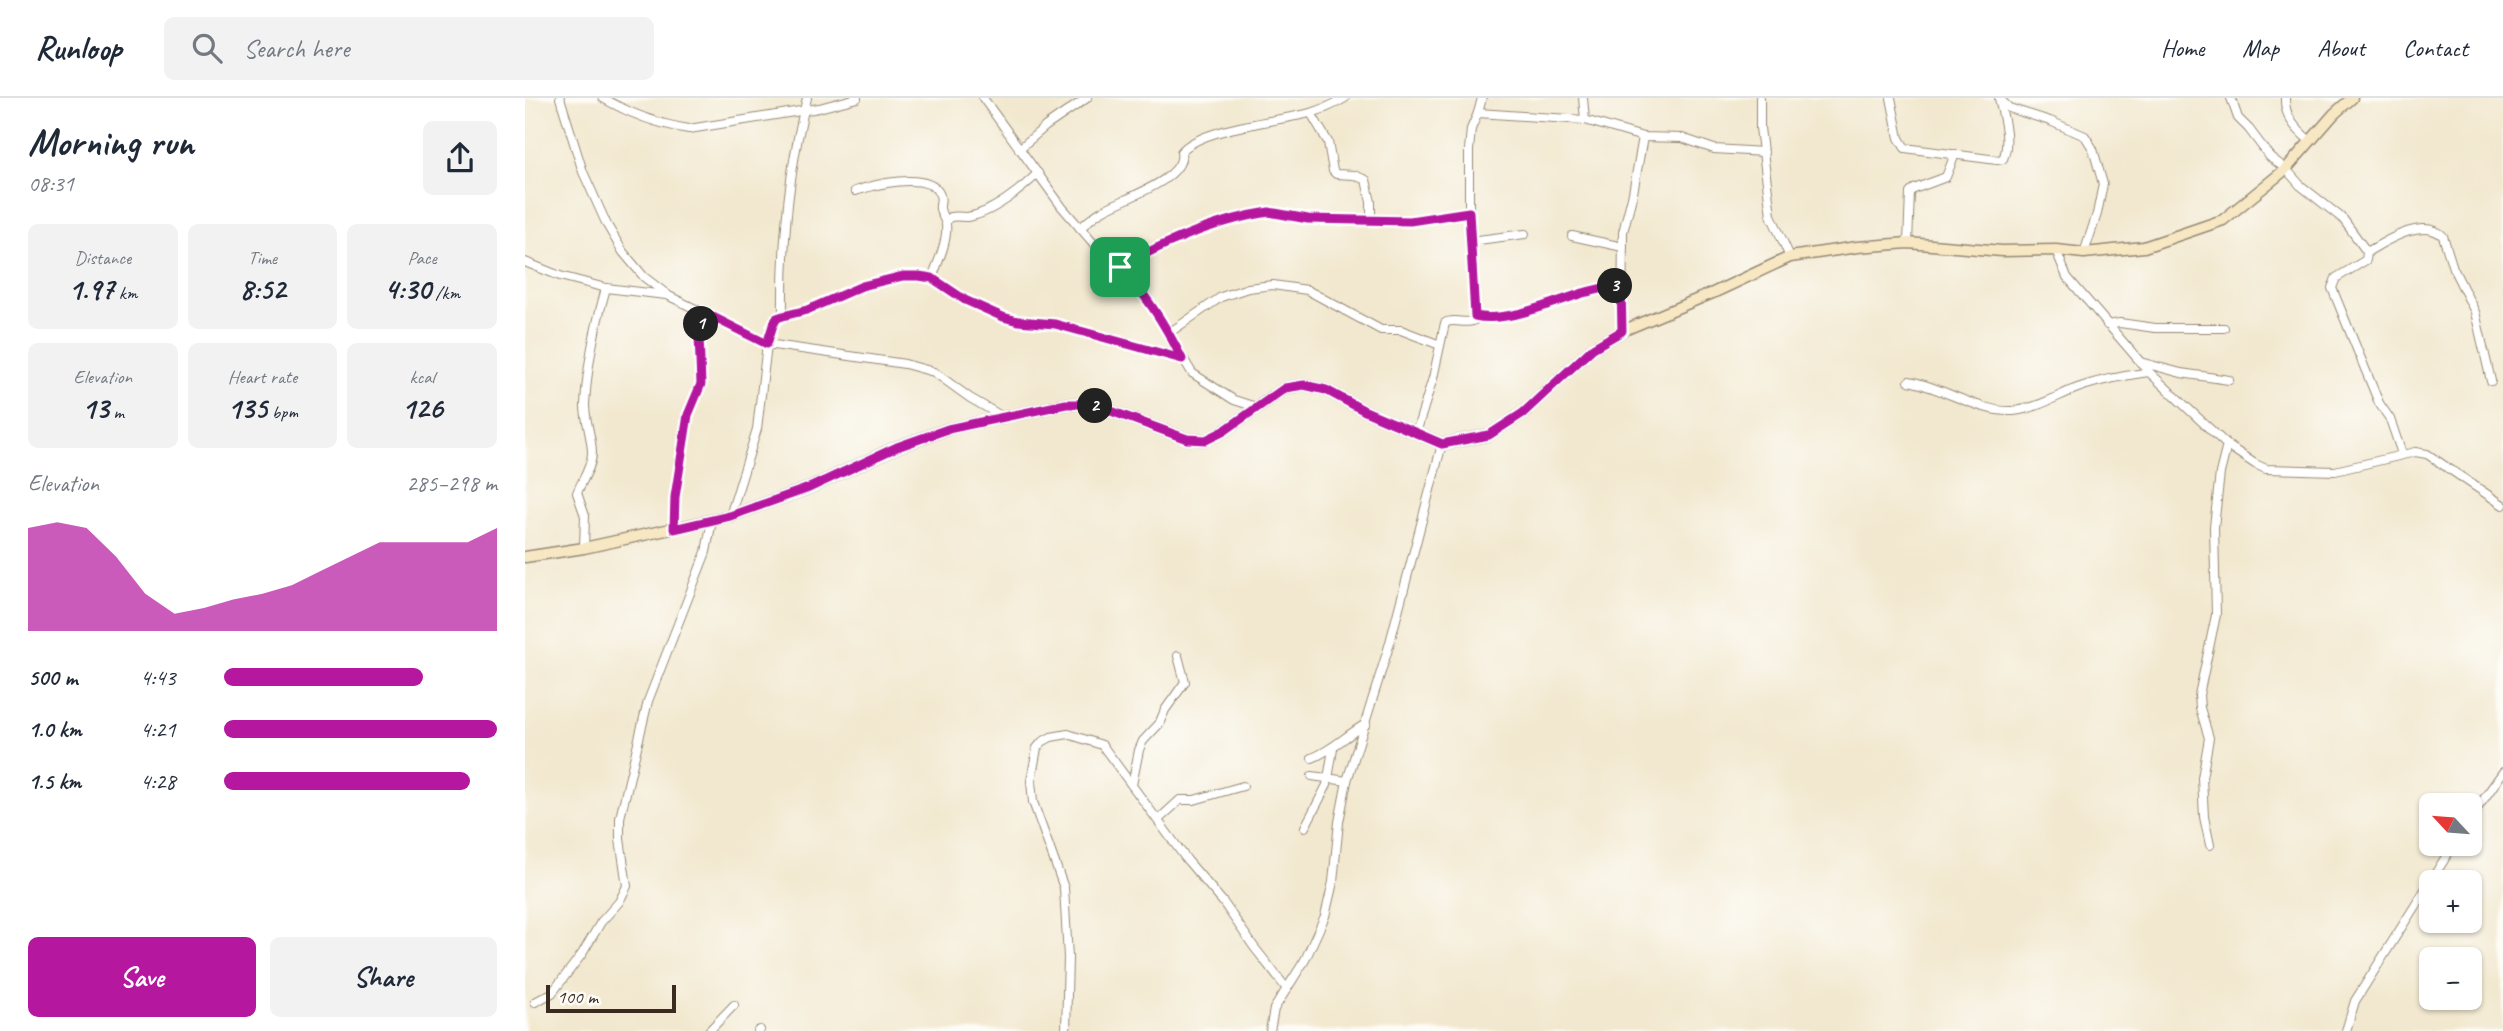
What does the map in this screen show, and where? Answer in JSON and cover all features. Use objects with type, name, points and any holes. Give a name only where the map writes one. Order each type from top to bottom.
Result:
[{"type":"main road","points":[[525,557],[584,548],[730,516],[809,488],[897,447],[948,429],[1066,404],[1092,404],[1187,439],[1206,440],[1224,431],[1285,388],[1304,385],[1326,390],[1365,411],[1442,444],[1489,435],[1523,413],[1593,348],[1622,331],[1790,257],[1908,243],[2002,251],[2056,250],[2084,253],[2144,247],[2223,220],[2286,169],[2334,114],[2352,98]]},
{"type":"street","points":[[559,98],[583,172],[607,225],[623,253],[644,277],[669,296],[767,344],[905,363],[935,372],[970,398],[1003,417]]},
{"type":"street","points":[[603,98],[629,113],[669,126],[689,129],[819,108],[857,98]]},
{"type":"street","points":[[783,316],[782,279],[786,225],[807,98]]},
{"type":"street","points":[[983,98],[1062,207],[1146,296],[1192,373],[1234,400],[1256,407]]},
{"type":"street","points":[[1020,149],[1046,126],[1087,98]]},
{"type":"street","points":[[1080,228],[1101,211],[1155,185],[1177,171],[1182,158],[1181,152],[1189,145],[1222,132],[1311,113],[1345,98]]},
{"type":"street","points":[[1416,433],[1433,378],[1445,323],[1469,323],[1475,316],[1469,212],[1471,129],[1482,98]]},
{"type":"street","points":[[1583,98],[1585,120]]},
{"type":"street","points":[[1760,98],[1771,215],[1790,257]]},
{"type":"street","points":[[1891,98],[1899,138],[1905,148],[2003,159],[2006,130],[1999,98]]},
{"type":"street","points":[[1999,98],[2009,108],[2085,136],[2093,149],[2103,184],[2097,214],[2084,253]]},
{"type":"street","points":[[2231,98],[2238,118],[2270,157],[2343,219],[2367,252],[2366,260],[2336,278],[2332,288],[2379,404],[2390,419],[2402,454]]},
{"type":"street","points":[[2284,98],[2284,106],[2295,128],[2310,141]]},
{"type":"street","points":[[1311,113],[1328,142],[1333,171],[1336,174],[1354,174],[1366,180],[1371,202],[1371,220]]},
{"type":"street","points":[[1478,113],[1585,120],[1643,136],[1682,138],[1714,149],[1764,152]]},
{"type":"street","points":[[1622,331],[1623,232],[1643,136]]},
{"type":"street","points":[[1908,243],[1910,193],[1914,189],[1943,180],[1955,155]]},
{"type":"street","points":[[946,221],[950,217],[968,217],[990,208],[1011,196],[1038,173]]},
{"type":"street","points":[[855,191],[883,182],[922,183],[936,188],[941,197],[940,208],[946,228],[941,254],[932,278]]},
{"type":"street","points":[[1120,267],[1184,235],[1255,214],[1269,212],[1308,219],[1410,221],[1469,212]]},
{"type":"street","points":[[2367,252],[2395,235],[2409,231],[2433,231],[2443,236],[2453,268],[2475,312],[2491,381]]},
{"type":"street","points":[[1470,241],[1525,234]]},
{"type":"street","points":[[1572,236],[1623,247]]},
{"type":"street","points":[[2056,250],[2067,277],[2149,372],[2227,445],[2255,464],[2266,469],[2335,471],[2415,452],[2427,454],[2503,505]]},
{"type":"street","points":[[525,262],[560,276],[606,288],[669,296]]},
{"type":"street","points":[[730,516],[757,429],[767,344],[777,318],[807,310],[862,286],[903,276],[932,278],[965,300],[1003,317],[1055,324],[1182,359]]},
{"type":"street","points":[[1475,316],[1486,318],[1526,311],[1621,284]]},
{"type":"street","points":[[1169,333],[1221,297],[1248,288],[1273,285],[1307,290],[1381,330],[1401,330],[1440,345]]},
{"type":"street","points":[[584,548],[585,516],[577,493],[592,453],[585,409],[587,374],[592,337],[606,288]]},
{"type":"street","points":[[674,529],[675,497],[688,415],[701,384],[699,336],[703,312]]},
{"type":"street","points":[[2107,325],[2120,323],[2155,328],[2224,328]]},
{"type":"street","points":[[2140,362],[2181,373],[2229,380]]},
{"type":"street","points":[[1909,381],[1926,384],[1979,404],[2014,411],[2038,405],[2078,388],[2117,377],[2149,372]]},
{"type":"street","points":[[1270,1031],[1274,1009],[1305,960],[1325,916],[1333,882],[1339,822],[1347,781],[1389,646],[1442,444]]},
{"type":"street","points":[[2210,845],[2205,824],[2201,778],[2209,738],[2199,695],[2216,615],[2214,527],[2220,473],[2227,445]]},
{"type":"street","points":[[535,1002],[552,993],[582,954],[601,922],[616,908],[627,886],[620,839],[620,818],[648,701],[706,552],[712,520]]},
{"type":"street","points":[[1132,785],[1143,741],[1159,724],[1165,710],[1185,682],[1178,656]]},
{"type":"street","points":[[1312,758],[1332,749],[1342,737],[1366,724]]},
{"type":"street","points":[[1066,1031],[1068,958],[1064,888],[1033,802],[1031,780],[1037,748],[1051,737],[1068,734],[1102,745],[1287,989]]},
{"type":"street","points":[[1305,827],[1327,785],[1332,749]]},
{"type":"street","points":[[2482,802],[2503,772]]},
{"type":"street","points":[[1312,776],[1347,781]]},
{"type":"street","points":[[1158,820],[1180,800],[1194,800],[1243,786]]},
{"type":"street","points":[[2346,1031],[2355,1001],[2446,856]]},
{"type":"street","points":[[709,1031],[734,1006]]},
{"type":"route","points":[[1269,212],[1308,219],[1410,221],[1469,212],[1475,316],[1486,318],[1526,311],[1621,284],[1622,331],[1593,348],[1523,413],[1489,435],[1442,444],[1365,411],[1326,390],[1304,385],[1285,388],[1224,431],[1206,440],[1187,439],[1092,404],[1066,404],[948,429],[897,447],[809,488],[730,516],[674,529],[675,497],[688,415],[701,384],[699,336],[703,312],[767,344],[777,318],[807,310],[862,286],[903,276],[919,276],[932,278],[965,300],[1003,317],[1055,324],[1182,359],[1159,315],[1120,267],[1174,239],[1255,214],[1269,212]]}]
